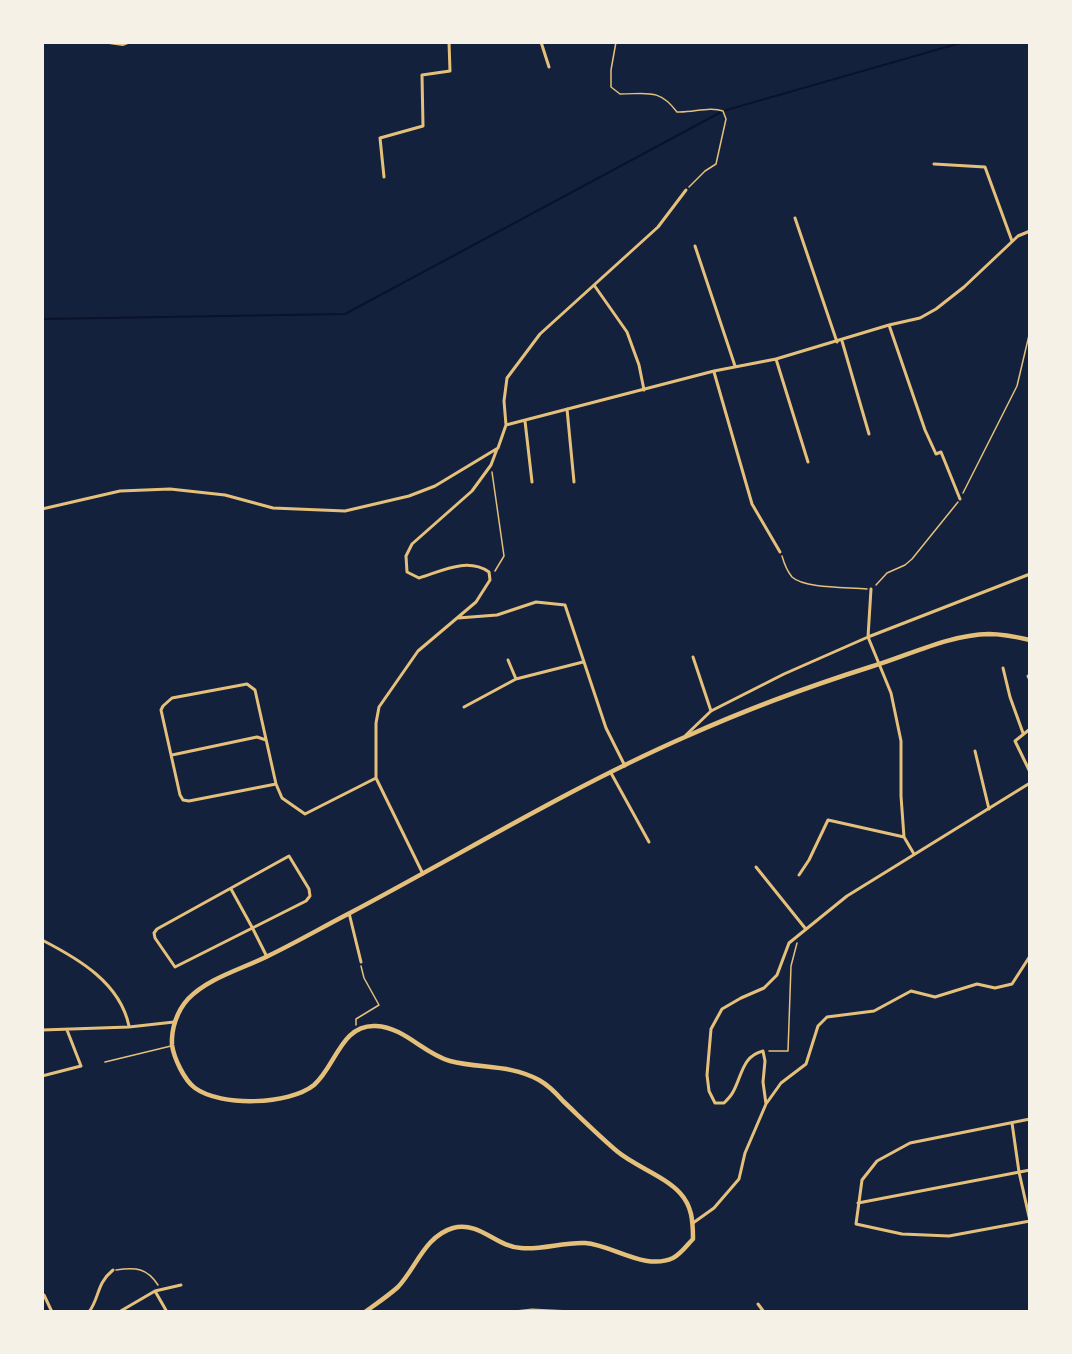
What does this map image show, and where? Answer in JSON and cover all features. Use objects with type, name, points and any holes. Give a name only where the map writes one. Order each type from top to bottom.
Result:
[{"type":"main road","points":[[109,42],[123,44],[128,42]]},
{"type":"main road","points":[[365,1312],[399,1286],[428,1244],[450,1228],[464,1226],[483,1231],[505,1244],[520,1248],[586,1243],[646,1260],[662,1260],[674,1257],[693,1239],[693,1223],[689,1205],[677,1190],[619,1153],[543,1082],[517,1070],[448,1061],[392,1029],[374,1026],[357,1029],[311,1087],[294,1095],[269,1100],[234,1100],[214,1096],[194,1088],[183,1073],[172,1046],[174,1022],[189,997],[207,985],[267,957],[625,765],[683,737],[790,693],[955,638],[993,634],[1030,640]]},
{"type":"street","points":[[384,177],[380,138],[423,126],[422,75],[450,71],[449,42]]},
{"type":"street","points":[[542,42],[549,67]]},
{"type":"street","points":[[934,165],[985,167],[1012,241]]},
{"type":"street","points":[[423,874],[376,778],[376,723],[379,707],[418,651],[476,602],[490,579],[489,572],[480,566],[468,564],[419,578],[407,572],[406,556],[412,544],[472,491],[491,465],[506,425],[504,401],[507,378],[540,334],[658,227],[686,190]]},
{"type":"street","points":[[795,218],[837,342]]},
{"type":"street","points":[[506,425],[714,371],[776,359],[920,318],[936,309],[964,287],[1012,241],[1030,231]]},
{"type":"street","points":[[695,246],[735,366]]},
{"type":"street","points":[[594,285],[627,332],[639,365],[644,390]]},
{"type":"street","points":[[889,325],[925,430],[936,454],[941,453],[960,499]]},
{"type":"street","points":[[842,341],[869,434]]},
{"type":"street","points":[[776,359],[808,462]]},
{"type":"street","points":[[714,371],[752,504],[780,552]]},
{"type":"street","points":[[567,409],[574,482]]},
{"type":"street","points":[[525,421],[531,482]]},
{"type":"street","points":[[42,509],[120,491],[170,489],[225,495],[273,508],[345,511],[409,496],[435,486],[498,448]]},
{"type":"street","points":[[683,737],[711,711],[784,674],[1030,574]]},
{"type":"street","points":[[872,589],[868,638],[891,693],[901,741],[904,837],[914,854]]},
{"type":"street","points":[[458,618],[496,615],[536,602],[565,605],[606,728],[625,765]]},
{"type":"street","points":[[693,657],[711,711]]},
{"type":"street","points":[[508,660],[516,679]]},
{"type":"street","points":[[464,707],[516,679],[583,662]]},
{"type":"street","points":[[1003,668],[1010,697],[1023,733]]},
{"type":"street","points":[[276,784],[189,801],[183,800],[161,710],[163,705],[172,698],[247,684],[255,690],[276,784],[282,798],[304,814],[376,778]]},
{"type":"street","points":[[1030,729],[1016,741],[1030,772]]},
{"type":"street","points":[[172,755],[257,737],[266,740]]},
{"type":"street","points":[[975,751],[989,809]]},
{"type":"street","points":[[610,773],[649,842]]},
{"type":"street","points":[[766,1104],[763,1051],[749,1057],[733,1094],[724,1103],[716,1103],[709,1090],[707,1075],[711,1029],[722,1009],[764,988],[777,975],[789,943],[847,896],[1030,783]]},
{"type":"street","points":[[799,875],[810,860],[828,820],[904,837]]},
{"type":"street","points":[[289,856],[309,889],[310,896],[306,901],[175,967],[155,938],[154,933],[157,928],[231,889],[289,856]]},
{"type":"street","points":[[756,867],[805,928]]},
{"type":"street","points":[[231,889],[267,957]]},
{"type":"street","points":[[349,913],[360,962]]},
{"type":"street","points":[[42,940],[89,967],[107,985],[126,1012],[129,1027]]},
{"type":"street","points":[[693,1223],[714,1208],[739,1179],[745,1152],[766,1104],[781,1083],[806,1064],[818,1026],[826,1017],[874,1011],[910,991],[935,997],[977,984],[994,988],[1012,984],[1030,956]]},
{"type":"street","points":[[42,1030],[129,1027],[174,1022]]},
{"type":"street","points":[[42,1076],[81,1066],[67,1030]]},
{"type":"street","points":[[1012,1123],[1019,1172],[1030,1221],[949,1236],[902,1234],[856,1224],[862,1180],[877,1161],[910,1143],[1030,1119]]},
{"type":"street","points":[[858,1203],[1030,1170]]},
{"type":"street","points":[[89,1312],[102,1279],[113,1270]]},
{"type":"street","points":[[119,1312],[154,1291],[181,1285]]},
{"type":"street","points":[[154,1291],[167,1312]]},
{"type":"street","points":[[44,1295],[52,1312]]},
{"type":"street","points":[[758,1304],[764,1312]]},
{"type":"street","points":[[514,1312],[573,1312]]},
{"type":"lane","points":[[105,1062],[172,1046]]},
{"type":"path","points":[[616,42],[611,70],[611,87],[620,94],[655,93],[668,100],[678,112],[714,108],[723,111],[726,118],[716,164],[705,171],[686,190]]},
{"type":"path","points":[[780,552],[786,569],[793,578],[804,584],[872,589],[887,573],[905,565],[912,559],[960,499],[1017,386],[1030,331]]},
{"type":"path","points":[[490,579],[504,556],[491,465]]},
{"type":"path","points":[[763,1051],[788,1051],[791,966],[800,934]]},
{"type":"path","points":[[357,1029],[356,1019],[379,1005],[364,978],[360,962]]},
{"type":"path","points":[[113,1270],[133,1267],[152,1275],[160,1290]]},
{"type":"waterway","points":[[42,319],[345,314],[723,111],[964,42]]}]
